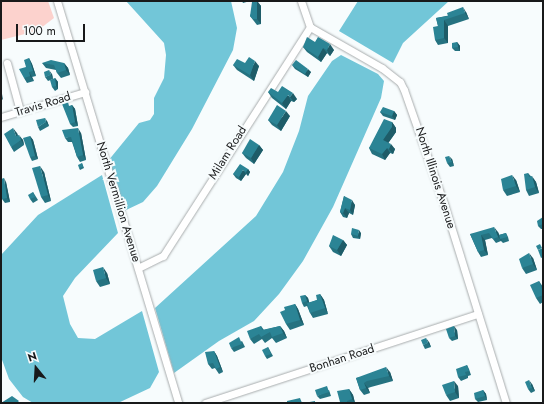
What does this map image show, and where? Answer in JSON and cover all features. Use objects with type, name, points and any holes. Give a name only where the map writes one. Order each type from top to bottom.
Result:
[{"type":"street","name":"North Vermillion Avenue","points":[[57,1],[178,403]]},
{"type":"street","points":[[301,1],[310,27]]},
{"type":"street","name":"Milam Road","points":[[138,268],[163,256],[310,27]]},
{"type":"street","name":"North Illinois Avenue","points":[[310,27],[382,68],[400,82],[418,124],[506,403]]},
{"type":"street","points":[[7,63],[20,111]]},
{"type":"street","name":"Travis Road","points":[[1,117],[85,92]]},
{"type":"street","name":"Bonhan Road","points":[[205,403],[478,314]]},
{"type":"shaded area","points":[[48,1],[54,18],[37,31],[1,40],[1,2]]},
{"type":"water","points":[[126,1],[231,1],[237,28],[233,50],[192,129],[157,186],[143,202],[124,211],[108,161],[139,123],[150,120],[154,114],[154,98],[164,78],[166,55],[164,43]]},
{"type":"water","points":[[358,1],[449,1],[403,43],[393,63],[339,31]]},
{"type":"water","points":[[341,55],[378,74],[384,81],[381,98],[333,207],[303,261],[279,294],[254,321],[219,341],[174,373],[155,308],[256,216],[283,172],[299,131],[308,96],[332,61]]},
{"type":"water","points":[[102,175],[118,233],[75,278],[63,296],[70,324],[78,338],[95,339],[142,311],[159,372],[150,388],[118,403],[33,403],[23,397],[9,379],[1,357],[1,255],[38,215]]},
{"type":"building","points":[[257,1],[257,19],[253,19],[250,16],[252,2]]},
{"type":"building","points":[[463,7],[465,13],[444,20],[444,38],[435,40],[433,27],[438,26],[436,18],[448,16],[447,13]]},
{"type":"building","points":[[307,37],[315,42],[318,37],[330,44],[327,50],[323,48],[318,57],[303,47]]},
{"type":"building","points":[[457,42],[458,47],[452,48],[452,43]]},
{"type":"building","points":[[249,57],[255,61],[250,75],[233,65],[237,59],[245,63]]},
{"type":"building","points":[[29,58],[33,71],[29,72],[30,76],[24,78],[19,69],[26,67],[24,60]]},
{"type":"building","points":[[51,60],[64,63],[66,70],[57,73],[54,65],[42,63]]},
{"type":"building","points":[[296,60],[308,69],[305,74],[292,65]]},
{"type":"building","points":[[49,70],[51,75],[45,77],[44,72]]},
{"type":"building","points":[[55,78],[56,86],[52,87],[50,80]]},
{"type":"building","points":[[282,86],[293,93],[290,97],[288,95],[282,103],[268,92],[271,88],[278,92]]},
{"type":"building","points":[[68,102],[69,106],[72,105],[75,122],[70,124],[62,104]]},
{"type":"building","points":[[277,105],[286,111],[277,125],[268,120]]},
{"type":"building","points":[[383,107],[394,111],[392,116],[380,112]]},
{"type":"building","points":[[45,118],[46,122],[38,127],[36,120]]},
{"type":"building","points":[[384,119],[392,122],[392,127],[383,140],[391,144],[389,149],[387,148],[382,154],[369,148]]},
{"type":"building","points":[[13,128],[16,136],[19,135],[21,140],[11,147],[4,134]]},
{"type":"building","points":[[78,128],[83,155],[77,157],[71,137],[65,138],[62,130]]},
{"type":"building","points":[[30,136],[35,156],[30,157],[23,138]]},
{"type":"building","points":[[250,139],[259,145],[251,158],[242,153]]},
{"type":"building","points":[[449,156],[452,162],[447,163],[445,157]]},
{"type":"building","points":[[82,163],[83,167],[79,168],[78,165]]},
{"type":"building","points":[[240,164],[248,169],[246,172],[243,170],[239,177],[233,174]]},
{"type":"building","points":[[40,166],[48,195],[41,197],[32,168]]},
{"type":"building","points":[[528,173],[529,177],[532,176],[535,187],[526,190],[524,174]]},
{"type":"building","points":[[512,175],[516,186],[503,190],[501,179]]},
{"type":"building","points":[[4,178],[7,198],[2,199],[1,179]]},
{"type":"building","points":[[33,192],[35,197],[30,199],[28,195]]},
{"type":"building","points":[[344,196],[352,200],[350,210],[345,208],[343,213],[340,212]]},
{"type":"building","points":[[543,217],[543,224],[538,226],[537,221]]},
{"type":"building","points":[[494,227],[498,237],[493,239],[489,233],[481,235],[484,250],[478,252],[470,234]]},
{"type":"building","points":[[352,228],[359,230],[358,236],[351,234]]},
{"type":"building","points":[[506,233],[507,237],[500,239],[499,235]]},
{"type":"building","points":[[333,235],[343,240],[337,250],[329,246]]},
{"type":"building","points":[[540,244],[542,248],[538,250],[536,246]]},
{"type":"building","points":[[543,248],[543,257],[541,258],[538,250]]},
{"type":"building","points":[[529,253],[533,264],[522,268],[519,259]]},
{"type":"building","points":[[103,267],[106,278],[96,281],[93,270]]},
{"type":"building","points":[[539,281],[543,295],[536,298],[530,285]]},
{"type":"building","points":[[320,294],[325,308],[310,313],[307,303],[317,300],[316,295]]},
{"type":"building","points":[[305,295],[307,301],[302,303],[300,296]]},
{"type":"building","points":[[295,304],[300,320],[286,324],[280,312],[285,310],[284,307]]},
{"type":"building","points":[[261,326],[262,330],[280,326],[283,333],[272,337],[270,332],[261,337],[259,334],[250,339],[247,331]]},
{"type":"building","points":[[454,326],[455,336],[449,338],[446,329]]},
{"type":"building","points":[[239,337],[242,344],[231,348],[229,343]]},
{"type":"building","points":[[426,338],[428,343],[423,345],[421,340]]},
{"type":"building","points":[[268,347],[271,354],[265,356],[262,350]]},
{"type":"building","points":[[214,351],[220,367],[216,369],[213,363],[208,364],[205,352]]},
{"type":"building","points":[[467,365],[469,371],[465,372],[466,375],[458,377],[456,369]]},
{"type":"building","points":[[386,367],[389,376],[367,381],[364,383],[366,388],[360,390],[356,378]]},
{"type":"building","points":[[529,380],[532,388],[528,389],[525,382]]},
{"type":"building","points":[[454,381],[455,392],[446,395],[442,385]]},
{"type":"building","points":[[327,386],[329,392],[317,396],[315,390]]},
{"type":"building","points":[[349,389],[352,399],[347,401],[347,403],[340,402],[337,391]]},
{"type":"building","points":[[483,390],[485,396],[475,399],[474,393]]},
{"type":"building","points":[[12,396],[19,401],[17,403],[1,403]]},
{"type":"building","points":[[300,398],[302,403],[287,403],[287,401]]},
{"type":"building","points":[[315,401],[315,403],[304,403]]}]
